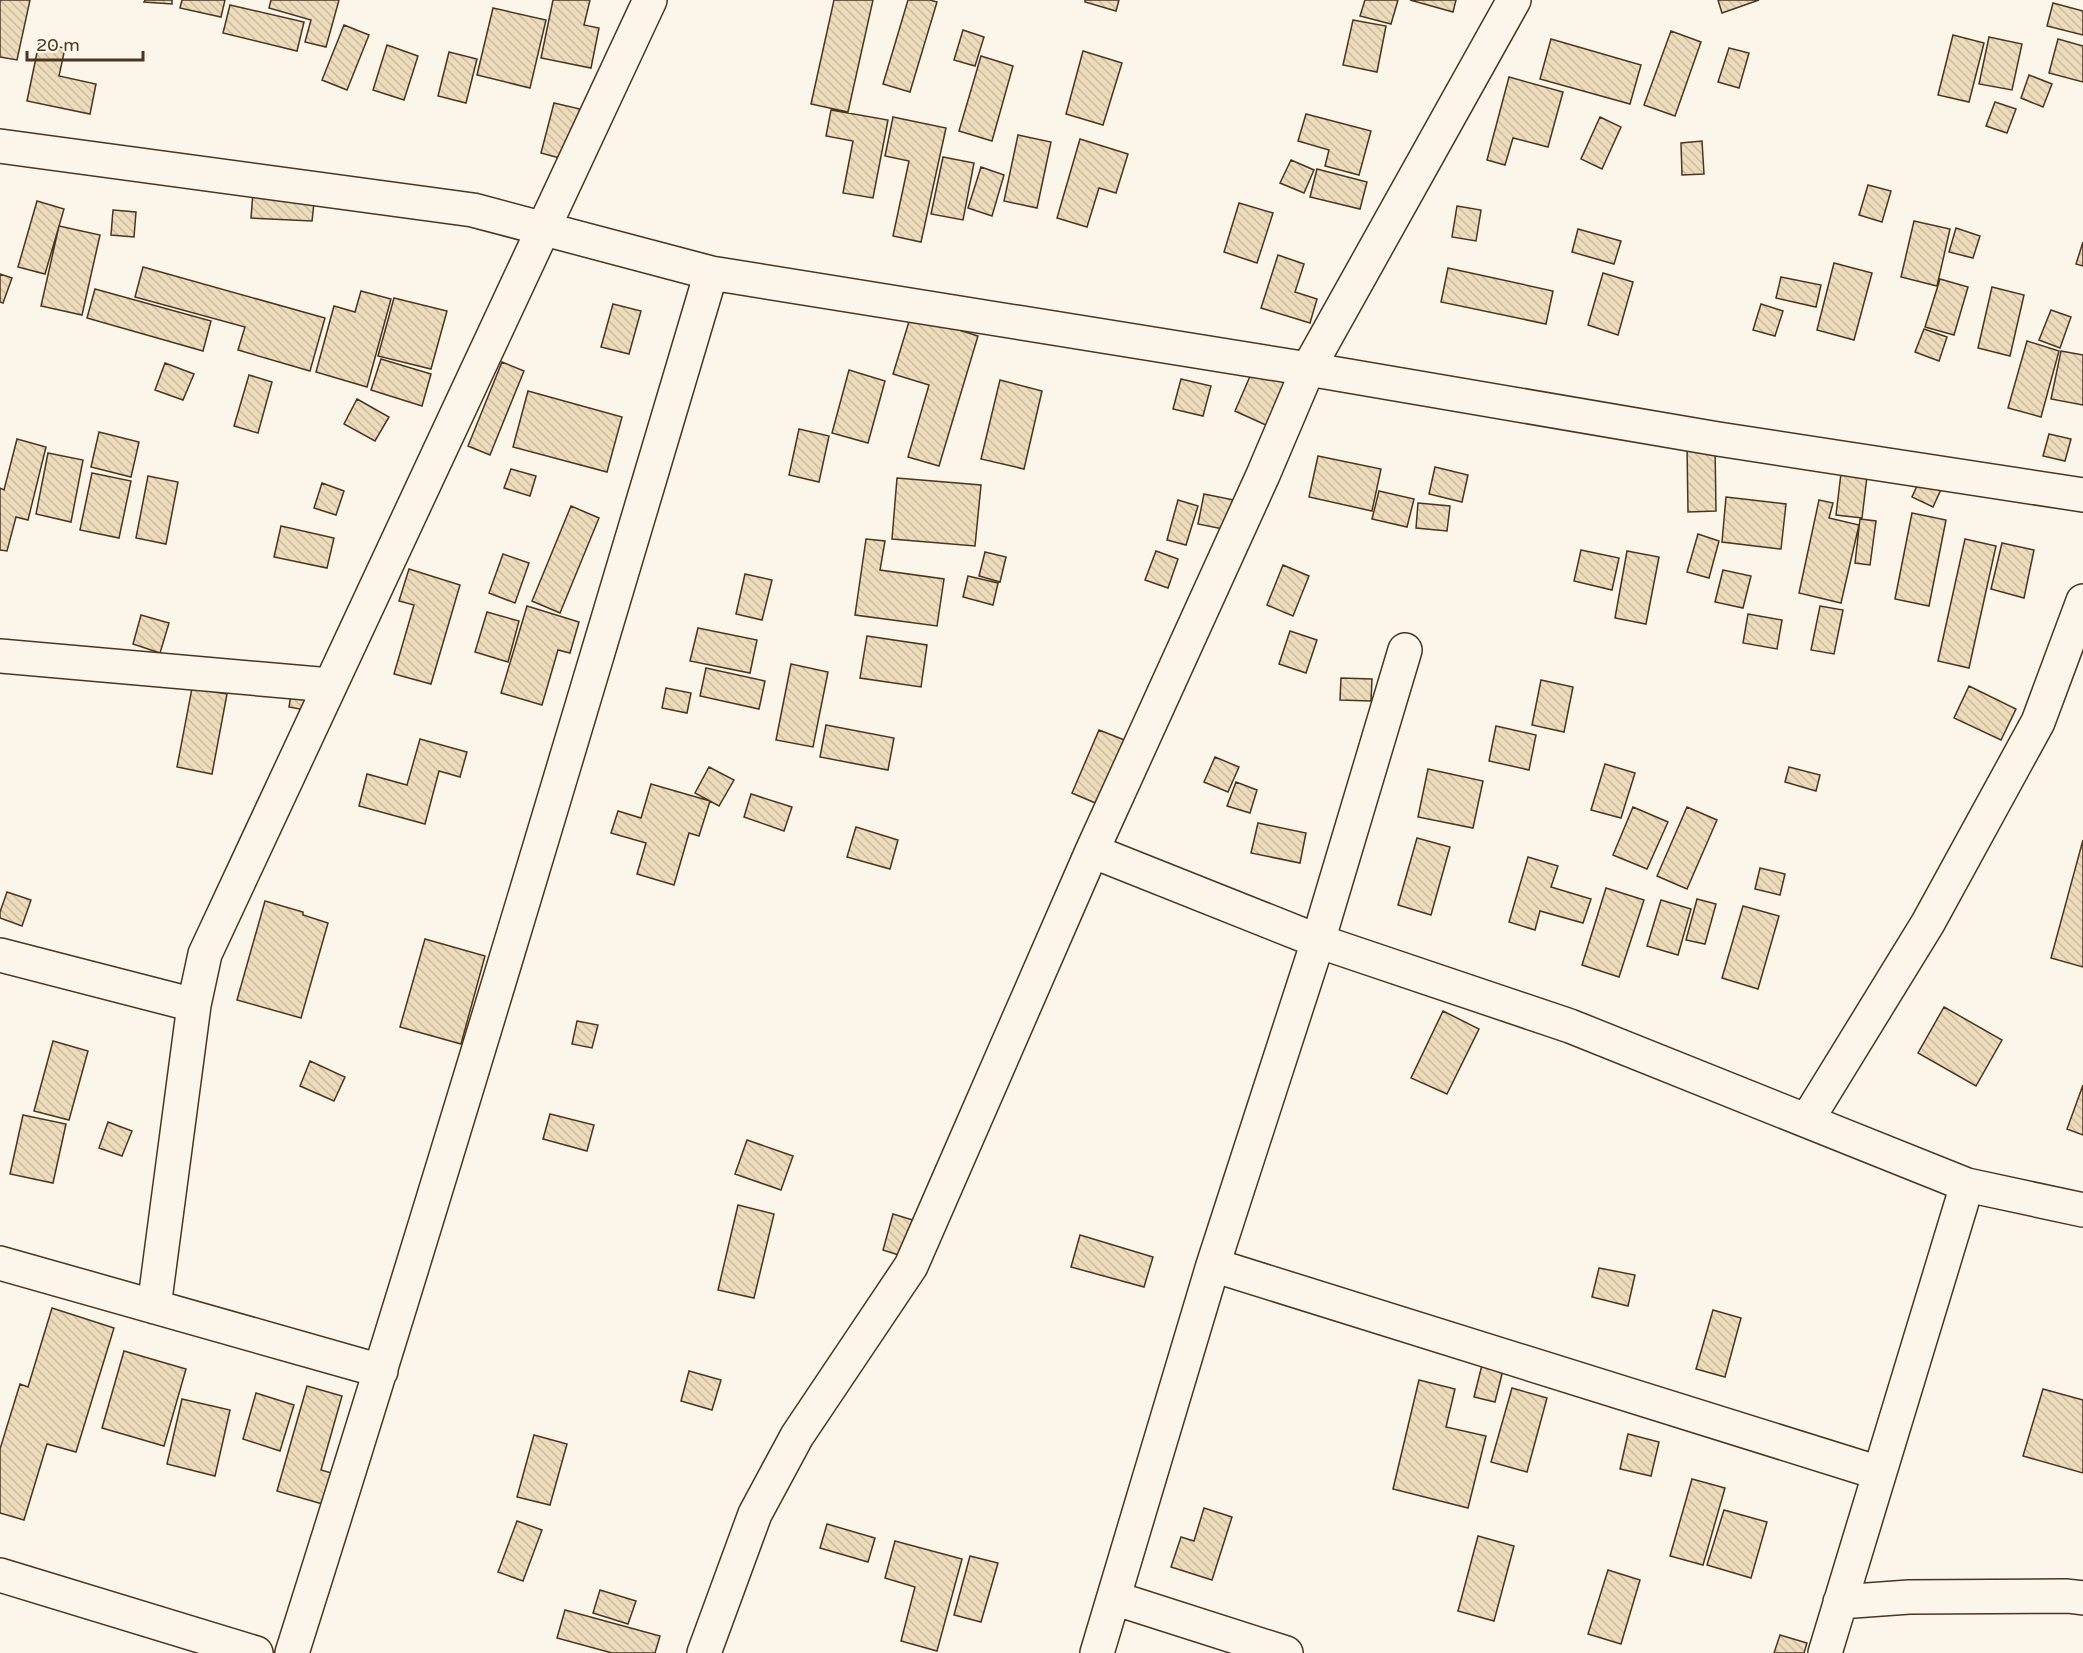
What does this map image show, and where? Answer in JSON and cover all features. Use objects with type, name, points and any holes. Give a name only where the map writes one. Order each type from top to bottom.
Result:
[{"type":"street","points":[[154,1307],[194,1005],[205,954],[650,0]]},
{"type":"street","points":[[704,1653],[755,1514],[797,1436],[911,1266],[1092,851],[1263,476],[1308,369],[1514,0]]},
{"type":"street","points":[[0,146],[473,210],[711,273],[1308,369],[1718,439],[2083,495]]},
{"type":"street","points":[[292,1653],[381,1371],[590,683],[711,273]]},
{"type":"street","points":[[1807,1120],[1928,923],[2038,722],[2083,601]]},
{"type":"street","points":[[1097,1653],[1213,1265],[1318,941],[1405,650]]},
{"type":"street","points":[[0,656],[330,685]]},
{"type":"street","points":[[1092,851],[1318,941],[1570,1026],[1966,1185],[2083,1210]]},
{"type":"street","points":[[0,955],[194,1005]]},
{"type":"street","points":[[1825,1653],[1966,1185]]},
{"type":"street","points":[[0,1263],[381,1371]]},
{"type":"street","points":[[1213,1265],[1879,1473]]},
{"type":"street","points":[[0,1575],[256,1653]]},
{"type":"street","points":[[1840,1602],[1909,1597],[2067,1596],[2083,1598]]},
{"type":"street","points":[[1114,1598],[1287,1653]]},
{"type":"building","points":[[0,0],[30,0],[17,60],[0,57]]},
{"type":"building","points":[[145,0],[172,0],[172,4],[144,2]]},
{"type":"building","points":[[182,0],[225,0],[221,17],[180,8]]},
{"type":"building","points":[[271,0],[339,0],[326,47],[305,42],[311,20],[269,8]]},
{"type":"building","points":[[553,0],[590,0],[584,25],[599,28],[591,68],[541,58]]},
{"type":"building","points":[[834,0],[873,0],[848,112],[811,104]]},
{"type":"building","points":[[908,0],[937,2],[910,92],[883,84]]},
{"type":"building","points":[[1085,0],[1119,0],[1116,11],[1085,2]]},
{"type":"building","points":[[1365,0],[1398,0],[1391,24],[1360,16]]},
{"type":"building","points":[[1410,0],[1456,0],[1453,12]]},
{"type":"building","points":[[1718,0],[1759,0],[1722,13]]},
{"type":"building","points":[[2053,3],[2083,11],[2083,35],[2047,26]]},
{"type":"building","points":[[230,5],[304,22],[297,51],[223,33]]},
{"type":"building","points":[[493,8],[546,20],[530,88],[477,75]]},
{"type":"building","points":[[1353,20],[1386,26],[1377,72],[1343,65]]},
{"type":"building","points":[[344,25],[369,35],[347,90],[322,80]]},
{"type":"building","points":[[963,30],[984,37],[975,66],[954,60]]},
{"type":"building","points":[[1671,31],[1701,42],[1675,116],[1644,105]]},
{"type":"building","points":[[1953,35],[1984,43],[1969,102],[1938,95]]},
{"type":"building","points":[[1989,37],[2022,44],[2012,90],[1979,84]]},
{"type":"building","points":[[1551,39],[1641,65],[1630,104],[1540,79]]},
{"type":"building","points":[[2058,39],[2083,46],[2083,82],[2049,73]]},
{"type":"building","points":[[39,43],[65,48],[59,76],[96,84],[90,114],[27,101]]},
{"type":"building","points":[[387,45],[418,56],[404,100],[373,90]]},
{"type":"building","points":[[1729,48],[1749,53],[1739,88],[1718,82]]},
{"type":"building","points":[[1083,51],[1122,63],[1103,125],[1066,114]]},
{"type":"building","points":[[449,52],[477,59],[466,103],[438,96]]},
{"type":"building","points":[[981,56],[1013,66],[992,141],[959,131]]},
{"type":"building","points":[[2029,75],[2052,84],[2043,107],[2021,98]]},
{"type":"building","points":[[1509,77],[1563,92],[1548,147],[1513,138],[1505,165],[1487,160]]},
{"type":"building","points":[[1995,102],[2016,109],[2007,133],[1986,126]]},
{"type":"building","points":[[554,103],[580,109],[567,160],[541,153]]},
{"type":"building","points":[[831,110],[888,120],[873,198],[843,193],[853,141],[826,136]]},
{"type":"building","points":[[1306,114],[1371,131],[1359,175],[1325,166],[1329,150],[1298,141]]},
{"type":"building","points":[[893,117],[946,128],[921,242],[893,236],[909,161],[885,156]]},
{"type":"building","points":[[1600,117],[1621,127],[1602,169],[1581,159]]},
{"type":"building","points":[[1018,135],[1051,142],[1037,208],[1004,201]]},
{"type":"building","points":[[1080,139],[1128,154],[1116,193],[1099,188],[1087,227],[1057,218]]},
{"type":"building","points":[[1702,141],[1704,174],[1682,175],[1681,143]]},
{"type":"building","points":[[943,157],[974,163],[963,220],[931,214]]},
{"type":"building","points":[[1291,160],[1314,170],[1304,193],[1280,183]]},
{"type":"building","points":[[981,167],[1004,175],[992,216],[968,208]]},
{"type":"building","points":[[1317,169],[1367,182],[1360,209],[1310,197]]},
{"type":"building","points":[[1868,185],[1891,191],[1882,222],[1859,215]]},
{"type":"building","points":[[253,192],[315,194],[312,221],[251,218]]},
{"type":"building","points":[[37,201],[64,209],[45,274],[18,267]]},
{"type":"building","points":[[1239,203],[1273,213],[1257,263],[1224,252]]},
{"type":"building","points":[[1457,206],[1481,210],[1476,241],[1452,237]]},
{"type":"building","points":[[113,210],[136,212],[134,237],[111,235]]},
{"type":"building","points":[[1914,221],[1950,229],[1937,286],[1901,277]]},
{"type":"building","points":[[59,226],[100,235],[82,315],[41,306]]},
{"type":"building","points":[[1956,228],[1980,236],[1973,258],[1949,252]]},
{"type":"building","points":[[1578,229],[1621,241],[1614,264],[1572,252]]},
{"type":"building","points":[[2083,242],[2083,266],[2076,264]]},
{"type":"building","points":[[1278,255],[1304,264],[1295,292],[1317,299],[1310,323],[1261,308]]},
{"type":"building","points":[[1834,263],[1872,273],[1854,340],[1817,330]]},
{"type":"building","points":[[143,267],[325,318],[310,371],[238,350],[245,327],[135,297]]},
{"type":"building","points":[[1448,268],[1553,291],[1546,324],[1441,302]]},
{"type":"building","points":[[1603,273],[1633,282],[1618,335],[1588,325]]},
{"type":"building","points":[[0,274],[12,278],[3,303],[0,302]]},
{"type":"building","points":[[1781,277],[1821,285],[1816,307],[1776,298]]},
{"type":"building","points":[[1940,279],[1968,287],[1954,335],[1925,327]]},
{"type":"building","points":[[1992,287],[2024,295],[2010,356],[1978,348]]},
{"type":"building","points":[[95,289],[211,321],[203,351],[87,318]]},
{"type":"building","points":[[361,291],[391,299],[367,387],[316,372],[334,306],[355,312]]},
{"type":"building","points":[[394,298],[447,311],[431,369],[378,356]]},
{"type":"building","points":[[613,304],[641,311],[629,354],[601,347]]},
{"type":"building","points":[[1761,304],[1783,311],[1775,336],[1753,330]]},
{"type":"building","points":[[2051,310],[2071,317],[2060,348],[2039,340]]},
{"type":"building","points":[[911,315],[978,336],[939,466],[908,457],[929,385],[893,374]]},
{"type":"building","points":[[1924,329],[1947,337],[1939,361],[1915,352]]},
{"type":"building","points":[[2027,341],[2059,351],[2041,417],[2008,408]]},
{"type":"building","points":[[2061,351],[2083,355],[2083,405],[2051,399]]},
{"type":"building","points":[[381,359],[431,374],[422,406],[371,390]]},
{"type":"building","points":[[502,362],[524,371],[490,455],[468,446]]},
{"type":"building","points":[[165,363],[194,374],[183,400],[155,390]]},
{"type":"building","points":[[1254,367],[1288,383],[1268,426],[1235,411]]},
{"type":"building","points":[[849,370],[885,381],[868,443],[832,433]]},
{"type":"building","points":[[249,375],[272,382],[258,433],[234,426]]},
{"type":"building","points":[[1181,379],[1211,386],[1203,416],[1173,409]]},
{"type":"building","points":[[1000,380],[1042,391],[1024,469],[981,459]]},
{"type":"building","points":[[528,391],[622,417],[607,472],[513,447]]},
{"type":"building","points":[[357,399],[389,417],[375,441],[344,424]]},
{"type":"building","points":[[799,429],[829,436],[819,482],[789,475]]},
{"type":"building","points":[[99,432],[139,442],[131,477],[91,467]]},
{"type":"building","points":[[2049,434],[2071,439],[2065,461],[2043,456]]},
{"type":"building","points":[[17,439],[46,447],[28,520],[16,517],[7,551],[0,550],[0,488],[4,490]]},
{"type":"building","points":[[1715,444],[1716,511],[1688,512],[1687,445]]},
{"type":"building","points":[[48,453],[83,460],[71,522],[36,514]]},
{"type":"building","points":[[1318,456],[1381,469],[1372,511],[1309,497]]},
{"type":"building","points":[[1842,465],[1868,468],[1862,518],[1836,515]]},
{"type":"building","points":[[1435,467],[1468,475],[1462,502],[1429,494]]},
{"type":"building","points":[[511,469],[536,476],[530,496],[504,488]]},
{"type":"building","points":[[92,473],[131,481],[119,538],[80,530]]},
{"type":"building","points":[[1922,475],[1943,485],[1933,507],[1912,497]]},
{"type":"building","points":[[148,476],[178,482],[166,544],[136,538]]},
{"type":"building","points":[[897,478],[981,485],[975,546],[892,539]]},
{"type":"building","points":[[322,483],[344,491],[336,515],[314,508]]},
{"type":"building","points":[[1379,491],[1414,499],[1407,527],[1372,519]]},
{"type":"building","points":[[1204,494],[1244,502],[1238,532],[1198,524]]},
{"type":"building","points":[[1726,497],[1786,504],[1781,549],[1722,542]]},
{"type":"building","points":[[1178,500],[1198,506],[1186,545],[1167,540]]},
{"type":"building","points":[[1819,500],[1833,503],[1829,518],[1859,525],[1841,603],[1799,593]]},
{"type":"building","points":[[1418,503],[1450,506],[1447,531],[1416,528]]},
{"type":"building","points":[[571,506],[599,518],[560,613],[532,601]]},
{"type":"building","points":[[1912,513],[1946,520],[1929,606],[1895,599]]},
{"type":"building","points":[[1860,519],[1876,521],[1870,565],[1855,563]]},
{"type":"building","points":[[281,526],[334,538],[327,568],[274,557]]},
{"type":"building","points":[[1698,534],[1719,541],[1709,578],[1687,572]]},
{"type":"building","points":[[866,539],[885,541],[880,570],[944,579],[937,626],[855,615]]},
{"type":"building","points":[[1965,539],[1996,546],[1969,668],[1938,661]]},
{"type":"building","points":[[2002,543],[2034,550],[2024,598],[1991,589]]},
{"type":"building","points":[[1581,550],[1619,558],[1612,590],[1574,581]]},
{"type":"building","points":[[1156,551],[1178,559],[1168,588],[1145,580]]},
{"type":"building","points":[[1627,551],[1659,557],[1646,624],[1615,618]]},
{"type":"building","points":[[985,552],[1006,557],[1000,582],[979,576]]},
{"type":"building","points":[[503,554],[529,563],[515,603],[489,593]]},
{"type":"building","points":[[1283,565],[1309,576],[1293,616],[1267,605]]},
{"type":"building","points":[[409,569],[460,585],[431,684],[394,674],[414,605],[399,601]]},
{"type":"building","points":[[1723,570],[1751,576],[1743,608],[1715,602]]},
{"type":"building","points":[[745,574],[772,580],[762,620],[736,614]]},
{"type":"building","points":[[968,576],[998,583],[993,605],[963,597]]},
{"type":"building","points":[[527,606],[579,622],[570,653],[558,650],[542,705],[501,693]]},
{"type":"building","points":[[1820,606],[1843,610],[1834,654],[1811,650]]},
{"type":"building","points":[[487,612],[519,621],[508,662],[475,652]]},
{"type":"building","points":[[1748,614],[1782,620],[1777,649],[1743,643]]},
{"type":"building","points":[[141,615],[169,623],[160,653],[133,644]]},
{"type":"building","points":[[698,628],[757,640],[750,673],[690,661]]},
{"type":"building","points":[[1290,631],[1317,640],[1306,673],[1279,664]]},
{"type":"building","points":[[867,636],[927,645],[921,687],[860,678]]},
{"type":"building","points":[[791,664],[828,672],[813,747],[776,740]]},
{"type":"building","points":[[706,668],[765,681],[759,709],[700,696]]},
{"type":"building","points":[[294,676],[315,712],[289,707]]},
{"type":"building","points":[[1341,678],[1372,679],[1371,701],[1340,700]]},
{"type":"building","points":[[1541,680],[1573,687],[1564,732],[1532,725]]},
{"type":"building","points":[[1969,686],[2016,709],[2001,740],[1954,718]]},
{"type":"building","points":[[192,688],[227,694],[212,774],[177,767]]},
{"type":"building","points":[[666,688],[691,693],[687,713],[662,708]]},
{"type":"building","points":[[826,725],[894,738],[888,770],[820,757]]},
{"type":"building","points":[[1496,726],[1536,735],[1529,770],[1489,761]]},
{"type":"building","points":[[1099,730],[1127,741],[1100,805],[1072,793]]},
{"type":"building","points":[[420,739],[467,752],[460,777],[439,771],[425,824],[359,806],[367,774],[407,785]]},
{"type":"building","points":[[1215,757],[1239,767],[1228,792],[1204,782]]},
{"type":"building","points":[[1605,764],[1635,773],[1621,818],[1591,810]]},
{"type":"building","points":[[709,767],[734,780],[719,806],[695,793]]},
{"type":"building","points":[[1789,767],[1820,775],[1816,791],[1785,782]]},
{"type":"building","points":[[1428,769],[1483,781],[1473,828],[1418,817]]},
{"type":"building","points":[[1236,782],[1257,790],[1250,813],[1227,806]]},
{"type":"building","points":[[651,784],[710,801],[699,836],[689,833],[674,885],[637,874],[646,843],[611,833],[618,811],[641,818]]},
{"type":"building","points":[[751,794],[792,807],[784,831],[744,817]]},
{"type":"building","points":[[1633,807],[1668,822],[1647,869],[1613,855]]},
{"type":"building","points":[[1687,807],[1717,820],[1687,889],[1657,876]]},
{"type":"building","points":[[1258,823],[1306,833],[1300,863],[1251,853]]},
{"type":"building","points":[[856,827],[898,840],[890,869],[847,857]]},
{"type":"building","points":[[1417,838],[1450,847],[1431,915],[1398,905]]},
{"type":"building","points":[[2083,840],[2083,967],[2051,958]]},
{"type":"building","points":[[1528,857],[1558,866],[1551,887],[1591,899],[1583,923],[1540,911],[1535,930],[1509,922]]},
{"type":"building","points":[[1760,868],[1785,874],[1780,895],[1755,889]]},
{"type":"building","points":[[1606,888],[1644,900],[1619,977],[1582,965]]},
{"type":"building","points":[[7,892],[31,900],[22,926],[0,918]]},
{"type":"building","points":[[1697,899],[1716,904],[1705,944],[1686,940]]},
{"type":"building","points":[[1661,900],[1691,909],[1678,955],[1647,946]]},
{"type":"building","points":[[265,901],[303,912],[303,915],[328,923],[301,1018],[237,1000]]},
{"type":"building","points":[[1743,906],[1779,916],[1758,989],[1722,978]]},
{"type":"building","points":[[425,939],[485,956],[461,1044],[400,1027]]},
{"type":"building","points":[[1944,1007],[2002,1040],[1976,1086],[1918,1053]]},
{"type":"building","points":[[1443,1011],[1479,1029],[1447,1094],[1411,1078]]},
{"type":"building","points":[[577,1021],[598,1025],[592,1048],[572,1044]]},
{"type":"building","points":[[53,1041],[88,1051],[69,1120],[34,1111]]},
{"type":"building","points":[[310,1061],[345,1077],[334,1101],[300,1086]]},
{"type":"building","points":[[2083,1085],[2083,1135],[2067,1129]]},
{"type":"building","points":[[550,1114],[594,1125],[587,1151],[543,1139]]},
{"type":"building","points":[[23,1115],[66,1124],[53,1183],[10,1174]]},
{"type":"building","points":[[108,1122],[132,1131],[122,1156],[99,1148]]},
{"type":"building","points":[[747,1140],[793,1156],[781,1190],[735,1174]]},
{"type":"building","points":[[738,1205],[774,1214],[754,1298],[718,1290]]},
{"type":"building","points":[[893,1214],[916,1221],[905,1257],[883,1250]]},
{"type":"building","points":[[1080,1235],[1153,1257],[1144,1287],[1071,1267]]},
{"type":"building","points":[[1599,1268],[1635,1275],[1628,1306],[1592,1297]]},
{"type":"building","points":[[52,1308],[114,1328],[76,1452],[47,1444],[24,1520],[0,1513],[0,1449],[20,1384],[28,1387]]},
{"type":"building","points":[[1713,1310],[1741,1318],[1725,1377],[1696,1369]]},
{"type":"building","points":[[124,1351],[186,1369],[164,1446],[102,1428]]},
{"type":"building","points":[[1484,1357],[1505,1362],[1495,1402],[1474,1397]]},
{"type":"building","points":[[689,1371],[721,1380],[712,1410],[681,1401]]},
{"type":"building","points":[[1419,1380],[1455,1389],[1446,1427],[1486,1436],[1468,1508],[1393,1489]]},
{"type":"building","points":[[307,1386],[342,1396],[321,1470],[335,1474],[326,1505],[277,1491]]},
{"type":"building","points":[[1512,1388],[1547,1398],[1527,1472],[1491,1462]]},
{"type":"building","points":[[2043,1389],[2083,1400],[2083,1473],[2023,1456]]},
{"type":"building","points":[[256,1393],[294,1405],[280,1451],[243,1439]]},
{"type":"building","points":[[182,1399],[230,1410],[215,1476],[167,1464]]},
{"type":"building","points":[[1628,1434],[1659,1442],[1651,1476],[1620,1469]]},
{"type":"building","points":[[534,1435],[567,1444],[550,1505],[517,1497]]},
{"type":"building","points":[[1692,1479],[1725,1488],[1703,1565],[1670,1556]]},
{"type":"building","points":[[1204,1508],[1232,1517],[1212,1580],[1171,1567],[1181,1537],[1194,1541]]},
{"type":"building","points":[[1724,1510],[1767,1522],[1751,1578],[1707,1565]]},
{"type":"building","points":[[517,1521],[542,1530],[523,1581],[498,1572]]},
{"type":"building","points":[[827,1524],[875,1538],[868,1562],[820,1548]]},
{"type":"building","points":[[1478,1536],[1514,1546],[1494,1621],[1458,1611]]},
{"type":"building","points":[[895,1541],[962,1559],[937,1651],[901,1641],[915,1587],[885,1578]]},
{"type":"building","points":[[970,1556],[998,1563],[981,1622],[954,1615]]},
{"type":"building","points":[[1608,1570],[1640,1580],[1621,1644],[1588,1634]]},
{"type":"building","points":[[600,1590],[636,1601],[628,1624],[593,1613]]},
{"type":"building","points":[[565,1610],[660,1636],[655,1653],[612,1653],[557,1638]]},
{"type":"building","points":[[1780,1635],[1807,1643],[1804,1653],[1774,1653]]}]
